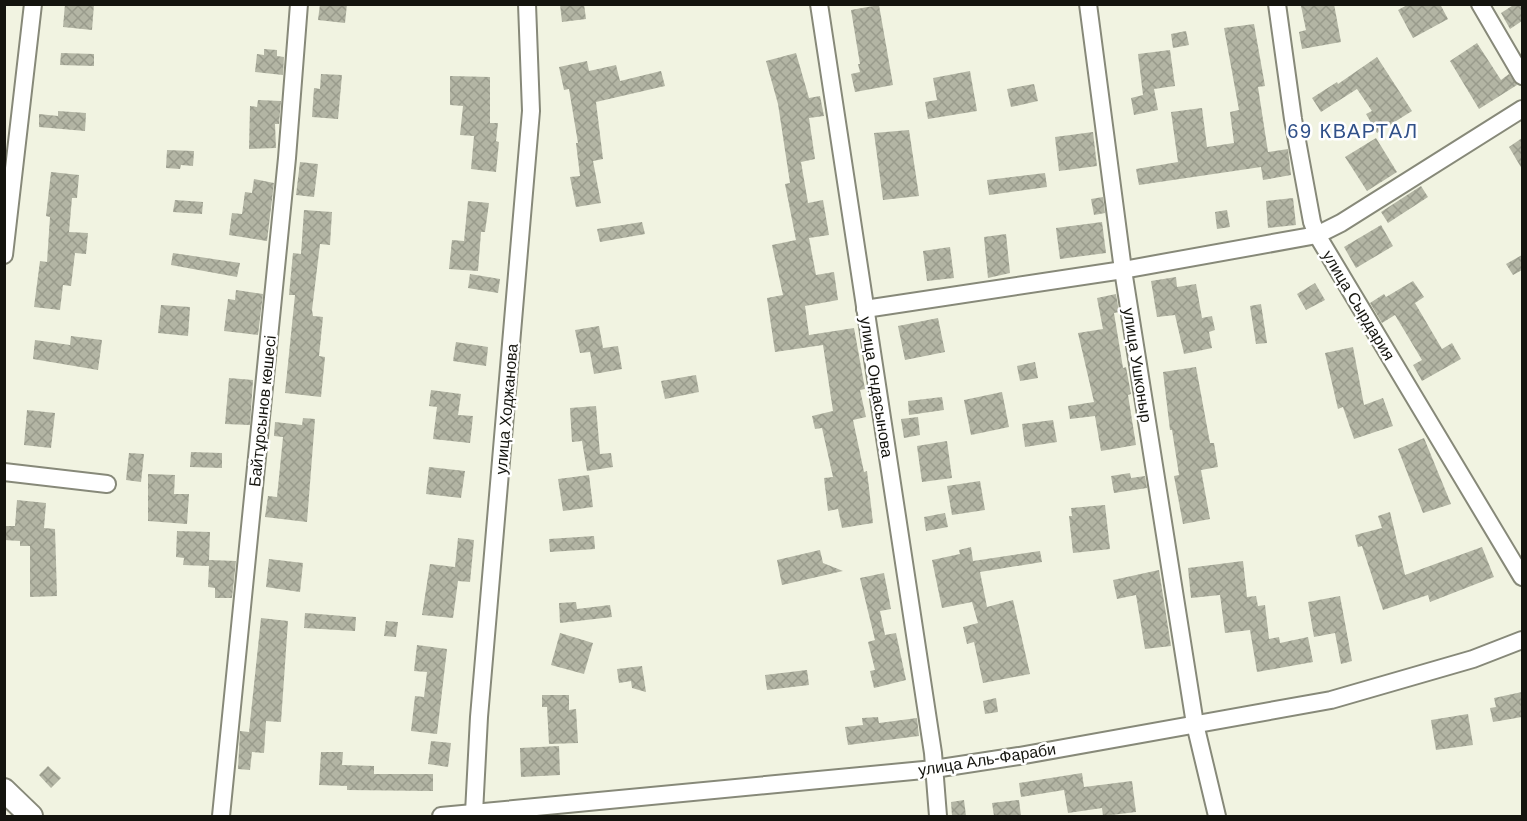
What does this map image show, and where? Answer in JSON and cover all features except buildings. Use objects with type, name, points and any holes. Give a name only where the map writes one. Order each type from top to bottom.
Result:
[{"type":"main road","points":[[4,790],[31,816]]},
{"type":"street","points":[[4,255],[33,4]]},
{"type":"street","name":"Байтұрсынов көшесі","points":[[221,816],[287,158],[299,4]]},
{"type":"street","name":"улица Ходжанова","points":[[484,814],[480,705],[531,111],[527,4]]},
{"type":"street","name":"улица Ондасынова","points":[[819,4],[934,769],[938,816]]},
{"type":"street","name":"улица Ушконыр","points":[[1088,4],[1123,270],[1195,724],[1217,816]]},
{"type":"street","name":"улица Сырдария","points":[[1277,4],[1293,119],[1312,222],[1317,235],[1522,577]]},
{"type":"street","points":[[1480,4],[1522,76]]},
{"type":"street","points":[[865,309],[1123,270],[1317,235],[1341,223],[1522,109]]},
{"type":"street","points":[[4,472],[106,484]]},
{"type":"street","name":"улица Аль-Фараби","points":[[441,816],[484,814],[934,769],[1331,700],[1473,659],[1522,640]]},
{"type":"district","name":"69 КВАРТАЛ","points":[[1353,131]]}]
